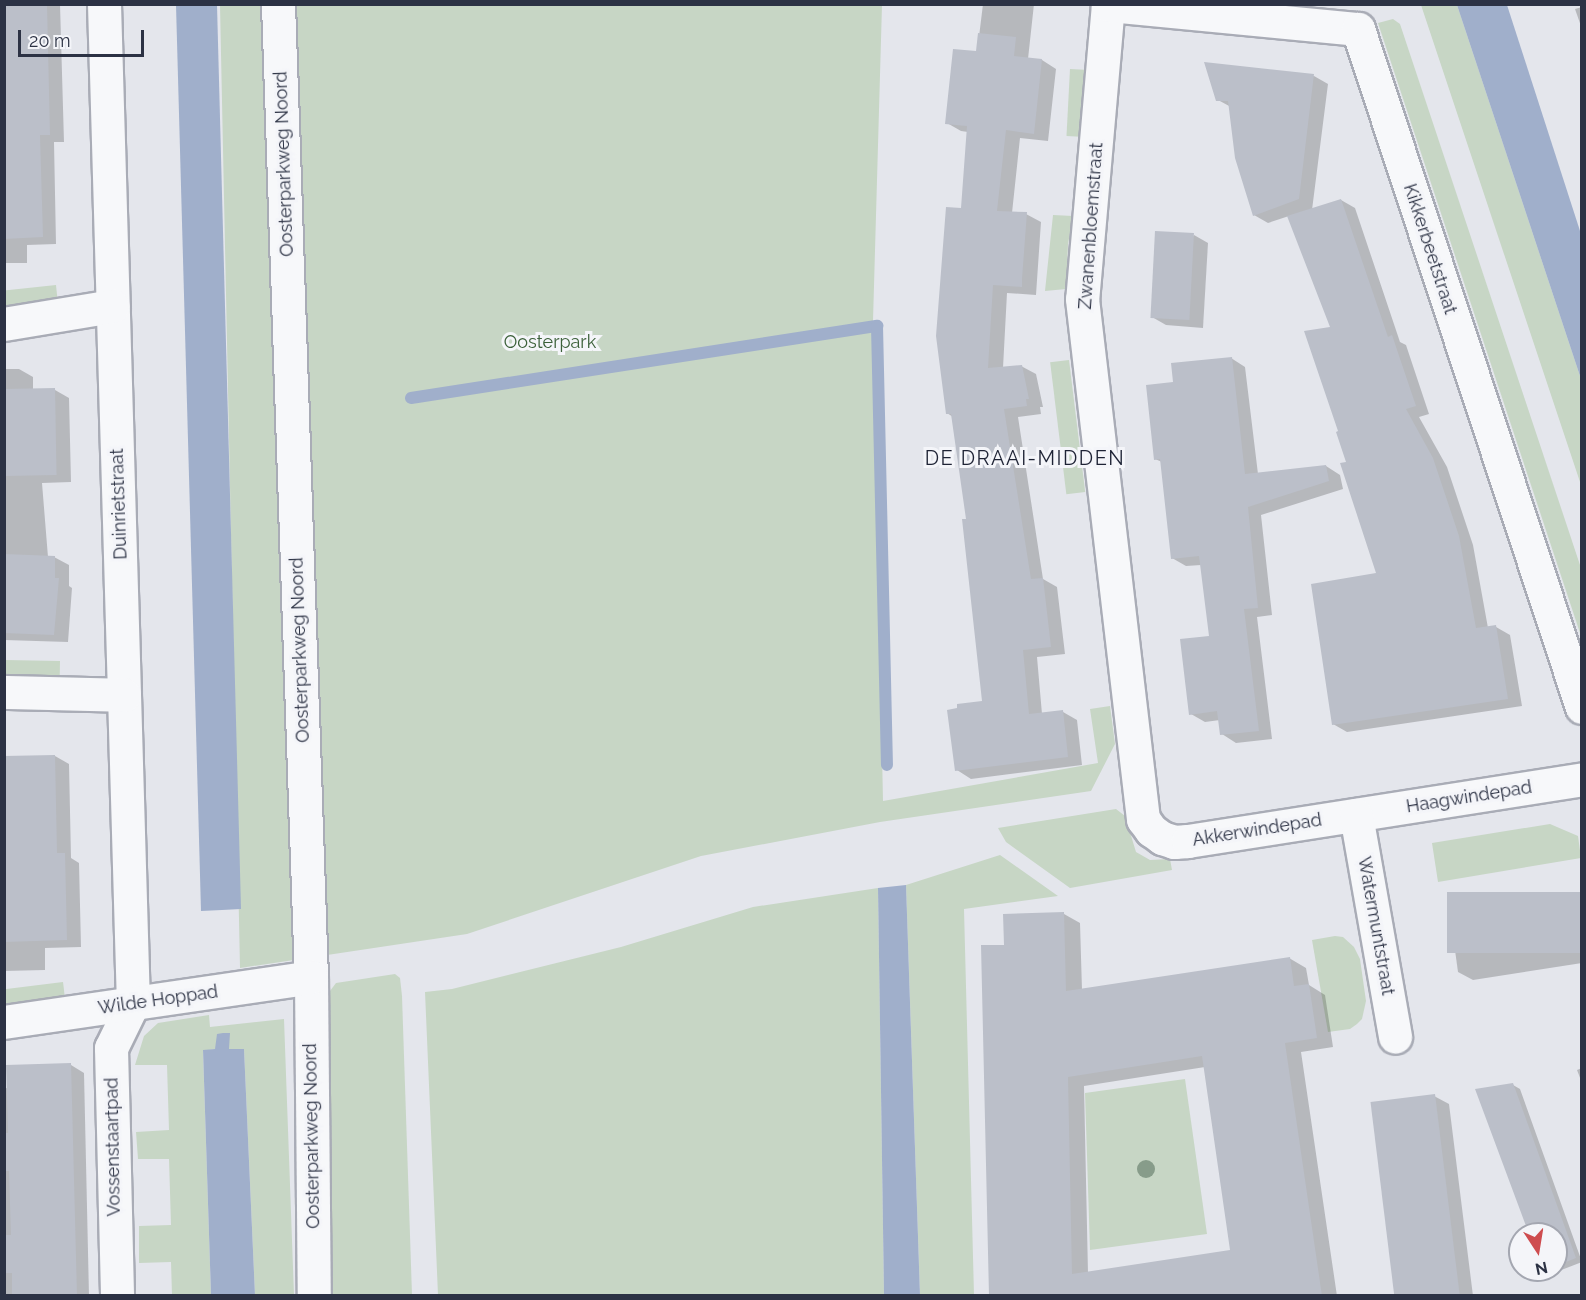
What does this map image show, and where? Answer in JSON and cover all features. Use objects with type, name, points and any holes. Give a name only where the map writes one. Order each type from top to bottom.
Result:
[{"type":"street","name":"Duinrietstraat","points":[[104,4],[133,1003]]},
{"type":"street","name":"Oosterparkweg Noord","points":[[278,4],[311,977],[314,1296]]},
{"type":"street","name":"Kikkerbeetstraat","points":[[1108,5],[1358,29],[1581,707]]},
{"type":"street","name":"Zwanenbloemstraat","points":[[1108,5],[1082,299],[1136,770]]},
{"type":"street","points":[[4,324],[113,306]]},
{"type":"street","points":[[4,692],[124,695]]},
{"type":"street","name":"Akkerwindepad","points":[[1136,770],[1143,819],[1151,830],[1162,838],[1174,842],[1356,815]]},
{"type":"street","name":"Haagwindepad","points":[[1356,815],[1581,779]]},
{"type":"street","name":"Watermuntstraat","points":[[1356,815],[1395,1038]]},
{"type":"street","name":"Wilde Hoppad","points":[[4,1022],[311,977]]},
{"type":"street","name":"Vossenstaartpad","points":[[117,1296],[111,1048],[133,1003]]},
{"type":"green space","name":"Oosterpark","points":[[220,5],[882,5],[873,321],[883,801],[1098,763],[1090,709],[1110,706],[1115,744],[1091,791],[880,822],[701,856],[467,934],[240,968]]},
{"type":"green space","points":[[1421,5],[1457,5],[1581,379],[1581,485]]},
{"type":"green space","points":[[1393,19],[1400,24],[1581,568],[1581,636],[1378,23]]},
{"type":"green space","points":[[1070,69],[1089,70],[1085,137],[1066,136]]},
{"type":"green space","points":[[1053,215],[1073,216],[1068,244],[1066,289],[1045,291]]},
{"type":"green space","points":[[56,285],[58,303],[6,308],[4,290]]},
{"type":"green space","points":[[1069,360],[1085,492],[1066,494],[1050,362]]},
{"type":"green space","points":[[5,660],[60,661],[60,676],[5,675]]},
{"type":"green space","points":[[1116,809],[1125,816],[1136,852],[1150,860],[1170,859],[1172,870],[1070,888],[1006,842],[998,828]]},
{"type":"green space","points":[[1550,824],[1578,836],[1581,858],[1438,882],[1432,843]]},
{"type":"green space","points":[[1000,855],[1058,896],[964,909],[974,1295],[920,1295],[906,885]]},
{"type":"green space","points":[[878,888],[884,1295],[438,1295],[425,992],[452,989],[621,947],[753,907]]},
{"type":"green space","points":[[1343,937],[1354,947],[1360,959],[1366,1001],[1362,1019],[1357,1024],[1350,1029],[1328,1032],[1312,940]]},
{"type":"green space","points":[[395,974],[400,978],[402,996],[412,1295],[333,1295],[327,995],[336,983]]},
{"type":"green space","points":[[63,982],[65,998],[6,1005],[4,989]]},
{"type":"green space","points":[[209,1015],[210,1027],[284,1019],[294,1295],[255,1295],[244,1049],[228,1049],[229,1033],[215,1049],[203,1051],[211,1295],[172,1295],[171,1262],[139,1263],[139,1226],[171,1225],[169,1159],[138,1159],[136,1132],[169,1130],[167,1065],[135,1065],[144,1036],[158,1023]]},
{"type":"green space","points":[[1185,1079],[1207,1234],[1090,1250],[1085,1093]]},
{"type":"water","points":[[176,5],[217,5],[241,909],[201,911]]},
{"type":"water","points":[[1457,5],[1507,5],[1581,234],[1581,379]]},
{"type":"water","points":[[906,885],[920,1295],[884,1295],[878,888]]},
{"type":"water","points":[[230,1033],[229,1049],[244,1049],[255,1295],[211,1295],[203,1050],[215,1049],[217,1034]]},
{"type":"building","points":[[4,4],[47,4],[50,135],[40,135],[43,237],[4,239]]},
{"type":"building","points":[[978,33],[1016,37],[1014,56],[1042,59],[1034,134],[1006,130],[997,211],[1027,212],[1022,287],[993,285],[988,368],[1022,365],[1029,399],[1026,399],[1027,406],[1004,409],[1031,579],[1043,578],[1051,647],[1023,650],[1029,714],[1063,710],[1068,757],[955,771],[947,710],[957,708],[957,704],[982,701],[962,519],[966,519],[951,414],[946,414],[936,336],[946,207],[961,208],[967,126],[945,124],[953,49],[976,51]]},
{"type":"building","points":[[1204,62],[1314,74],[1299,199],[1253,216],[1235,158],[1228,101],[1216,101]]},
{"type":"building","points":[[1341,199],[1388,337],[1392,335],[1416,406],[1406,409],[1433,458],[1459,536],[1476,628],[1496,625],[1508,699],[1332,725],[1311,584],[1376,573],[1340,463],[1346,462],[1336,432],[1338,431],[1304,331],[1330,327],[1287,216]]},
{"type":"building","points":[[1155,231],[1194,233],[1189,320],[1150,318]]},
{"type":"building","points":[[1232,357],[1245,474],[1326,465],[1329,481],[1248,507],[1258,608],[1244,609],[1259,731],[1220,735],[1217,711],[1189,715],[1180,639],[1209,636],[1199,556],[1171,559],[1160,459],[1154,460],[1146,385],[1173,382],[1171,363]]},
{"type":"building","points":[[55,388],[57,475],[6,476],[4,389]]},
{"type":"building","points":[[4,554],[55,556],[55,578],[59,578],[54,635],[4,633]]},
{"type":"building","points":[[55,755],[57,853],[65,853],[67,940],[4,942],[4,756]]},
{"type":"building","points":[[1447,892],[1581,892],[1581,953],[1447,953]]},
{"type":"building","points":[[1064,912],[1066,991],[1290,957],[1294,986],[1309,984],[1317,1038],[1285,1043],[1322,1296],[989,1296],[981,945],[1004,945],[1003,914]],"holes":[[[1202,1056],[1230,1250],[1072,1274],[1068,1077]]]},
{"type":"building","points":[[71,1063],[77,1296],[12,1296],[12,1273],[4,1273],[4,1235],[11,1235],[9,1171],[4,1171],[4,1133],[8,1133],[6,1065]]},
{"type":"building","points":[[1513,1083],[1563,1222],[1525,1222],[1475,1089]]},
{"type":"building","points":[[1435,1094],[1460,1296],[1394,1296],[1370,1102]]},
{"type":"building","points":[[1568,1236],[1576,1258],[1568,1261]]},
{"type":"waterway","points":[[411,398],[877,326],[887,765]]},
{"type":"district","name":"DE DRAAI-MIDDEN","points":[[1025,458]]}]
